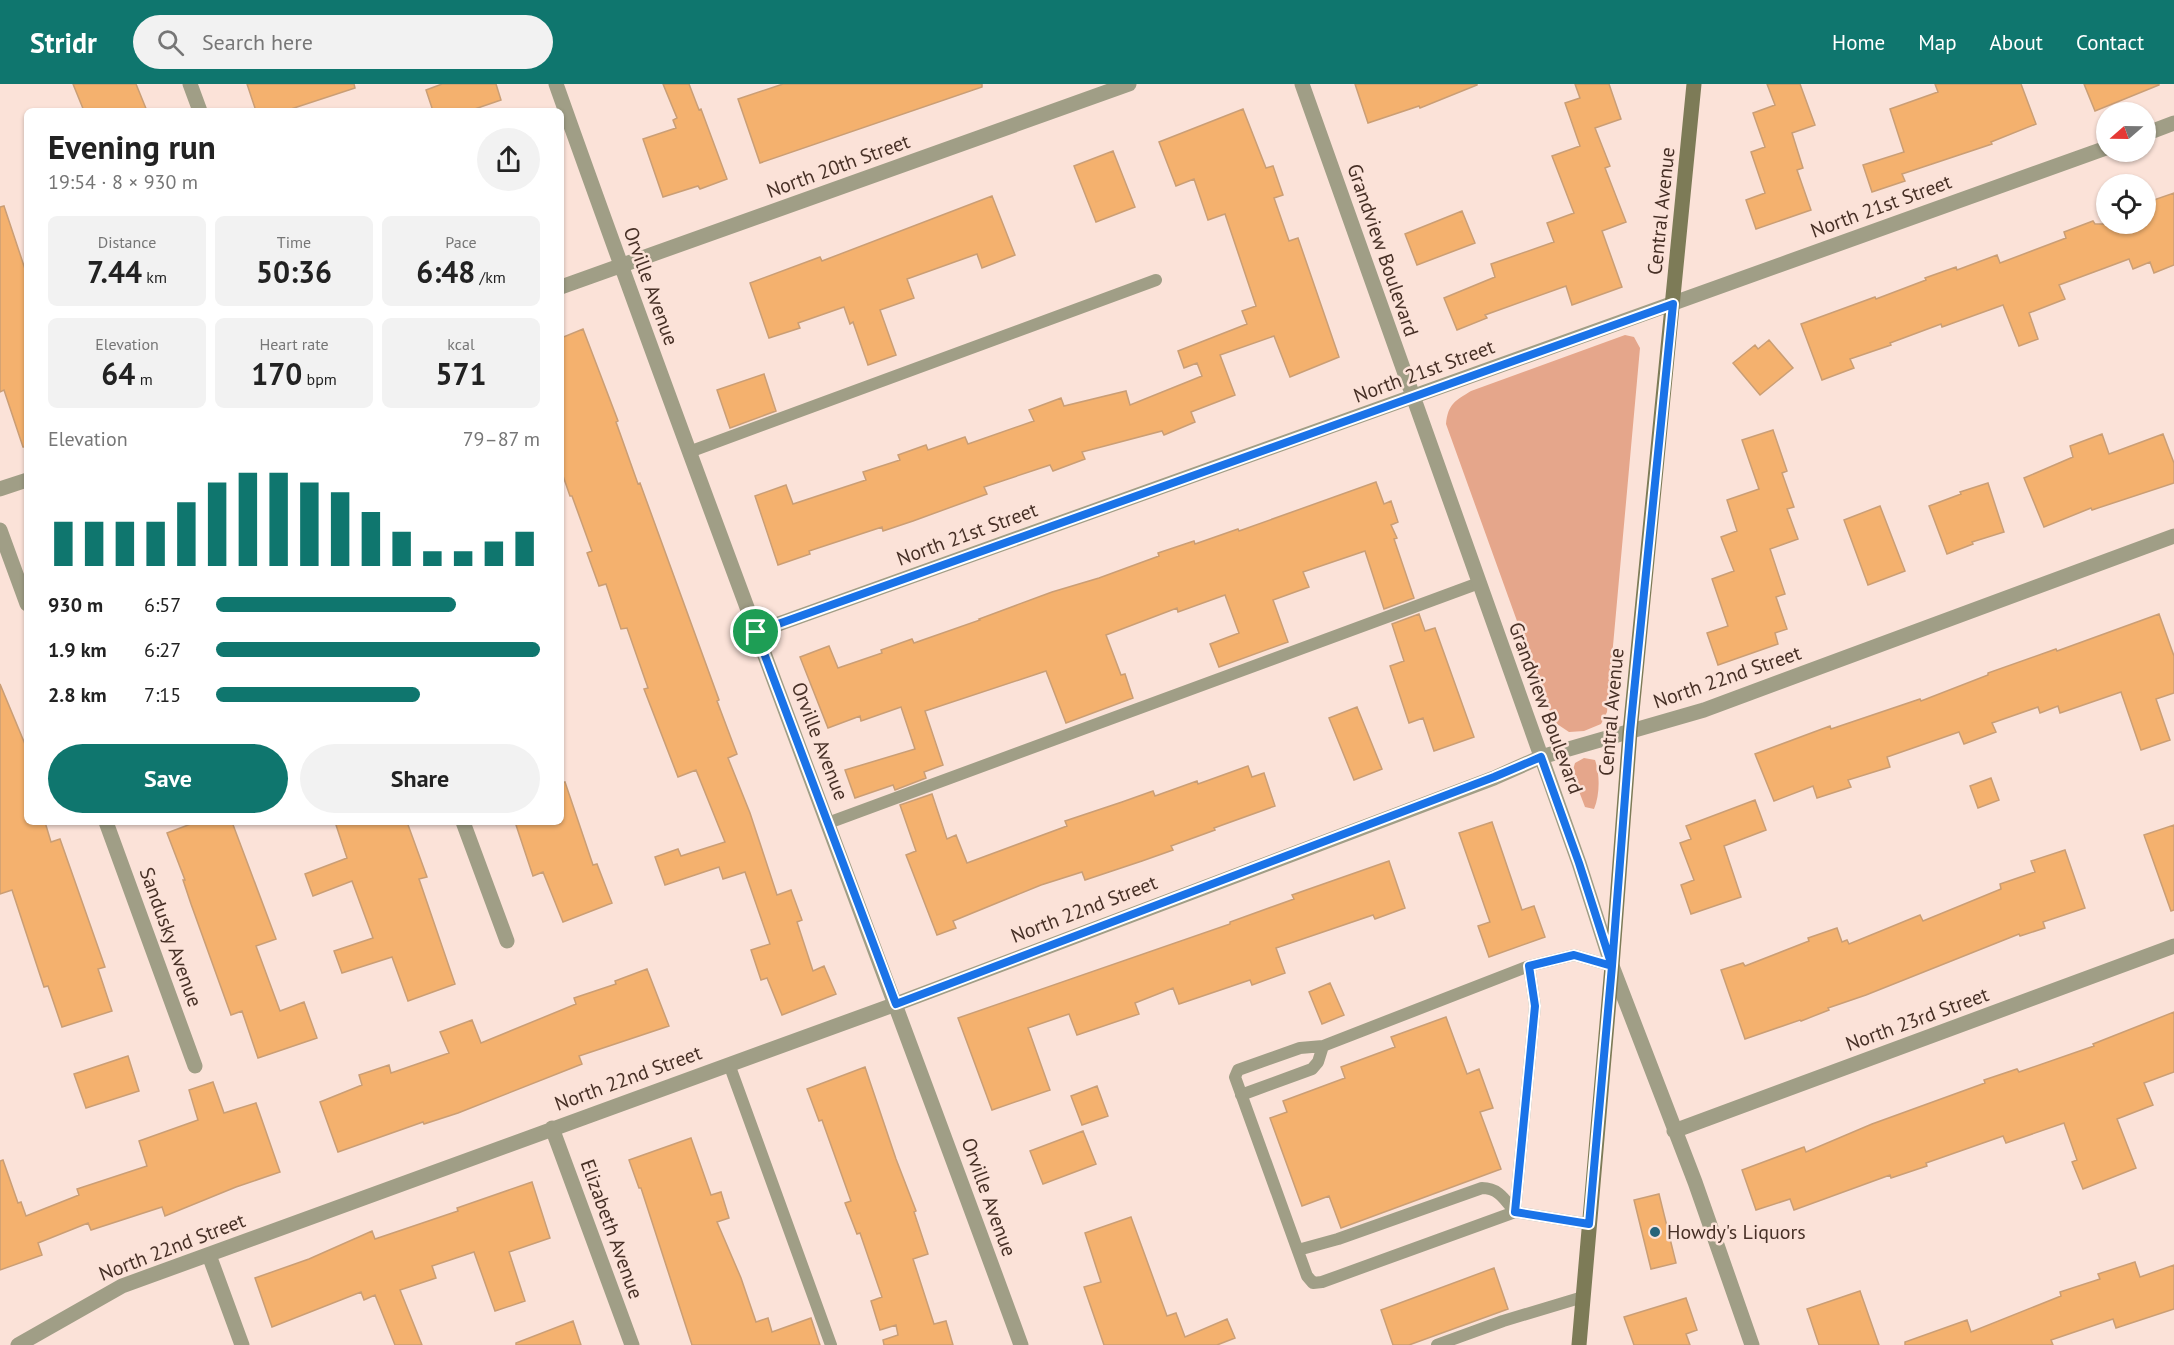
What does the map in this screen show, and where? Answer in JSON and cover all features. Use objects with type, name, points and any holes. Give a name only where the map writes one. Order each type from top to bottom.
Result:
[{"type":"main road","name":"Central Avenue","points":[[1579,1345],[1630,732],[1694,84]]},
{"type":"street","points":[[190,84],[200,108]]},
{"type":"street","name":"Orville Avenue","points":[[558,84],[689,452],[1021,1345]]},
{"type":"street","name":"North 20th Street","points":[[564,286],[1129,84]]},
{"type":"street","name":"Grandview Boulevard","points":[[1302,84],[1579,863],[1612,966],[1695,1182],[1752,1345]]},
{"type":"street","points":[[2156,130],[2174,123]]},
{"type":"street","name":"North 21st Street","points":[[756,632],[2096,152]]},
{"type":"street","points":[[0,489],[24,481]]},
{"type":"street","points":[[0,530],[24,596]]},
{"type":"street","name":"North 22nd Street","points":[[18,1345],[122,1286],[896,1004],[1483,782],[1541,757],[1704,710],[2174,536]]},
{"type":"street","name":"Sandusky Avenue","points":[[107,825],[195,1066]]},
{"type":"street","points":[[464,825],[507,941]]},
{"type":"street","name":"North 23rd Street","points":[[1674,1131],[2174,946]]},
{"type":"street","name":"Elizabeth Avenue","points":[[552,1128],[632,1345]]},
{"type":"street","points":[[209,1255],[242,1345]]},
{"type":"lane","points":[[689,452],[1156,280]]},
{"type":"lane","points":[[828,823],[1479,583]]},
{"type":"lane","points":[[1589,1224],[1515,1212],[1322,1282],[1313,1283],[1307,1276],[1235,1077],[1238,1070],[1300,1048],[1323,1046],[1529,966],[1574,955],[1612,966]]},
{"type":"lane","points":[[1515,1212],[1535,1006],[1529,966]]},
{"type":"lane","points":[[1241,1095],[1312,1069],[1318,1062],[1323,1046]]},
{"type":"lane","points":[[729,1064],[831,1345]]},
{"type":"lane","points":[[1298,1250],[1338,1239],[1482,1188],[1492,1188],[1499,1192],[1515,1212]]},
{"type":"lane","points":[[1437,1345],[1583,1297]]},
{"type":"shaded area","points":[[1625,335],[1634,337],[1640,348],[1607,712],[1601,724],[1584,731],[1569,732],[1557,724],[1548,707],[1446,424],[1448,412],[1453,404],[1471,391]]},
{"type":"shaded area","points":[[1584,758],[1595,760],[1597,766],[1598,791],[1594,809],[1585,807],[1572,773],[1575,763]]},
{"type":"building","points":[[73,84],[136,84],[146,108],[83,108]]},
{"type":"building","points":[[247,84],[354,84],[355,88],[294,108],[255,108]]},
{"type":"building","points":[[442,84],[496,84],[501,100],[478,108],[432,108],[426,90]]},
{"type":"building","points":[[663,84],[689,84],[699,110],[701,109],[727,179],[700,189],[698,186],[663,197],[643,139],[676,128],[673,120],[677,118]]},
{"type":"building","points":[[783,84],[982,84],[982,87],[760,163],[738,99]]},
{"type":"building","points":[[1355,84],[1477,85],[1420,108],[1419,106],[1368,123]]},
{"type":"building","points":[[1575,84],[1609,84],[1621,119],[1595,128],[1610,166],[1605,168],[1626,222],[1602,231],[1622,287],[1572,305],[1566,286],[1485,315],[1487,318],[1457,330],[1444,298],[1495,277],[1491,264],[1554,242],[1547,223],[1574,213],[1552,156],[1580,146],[1565,103],[1580,98]]},
{"type":"building","points":[[1767,84],[1800,84],[1815,125],[1792,133],[1803,168],[1797,170],[1811,210],[1756,229],[1746,200],[1765,193],[1751,152],[1765,147],[1753,113],[1775,105]]},
{"type":"building","points":[[1935,84],[2021,84],[2036,124],[1991,142],[1992,144],[1902,174],[1905,181],[1872,192],[1863,165],[1904,152],[1890,109],[1938,92]]},
{"type":"building","points":[[2084,84],[2159,84],[2117,102],[2096,102],[2095,111]]},
{"type":"building","points":[[1243,109],[1266,168],[1273,166],[1283,195],[1274,198],[1289,241],[1298,238],[1339,357],[1290,377],[1274,336],[1220,355],[1235,395],[1191,412],[1195,422],[1164,435],[1162,431],[1082,452],[1085,459],[1053,471],[1050,465],[984,487],[987,494],[883,531],[882,527],[809,551],[810,554],[778,565],[755,496],[786,485],[793,504],[866,480],[863,472],[900,460],[898,455],[926,445],[928,450],[965,437],[968,444],[1034,421],[1029,410],[1061,398],[1064,406],[1126,391],[1130,405],[1202,376],[1197,363],[1184,368],[1178,351],[1247,324],[1242,311],[1256,306],[1225,214],[1208,220],[1194,179],[1176,186],[1159,142]]},
{"type":"building","points":[[1113,151],[1135,207],[1096,222],[1074,166]]},
{"type":"building","points":[[2174,193],[2174,265],[2154,273],[2150,262],[2133,269],[2129,259],[2059,285],[2065,299],[2029,313],[2038,339],[2019,346],[2003,305],[1942,327],[1941,324],[1850,359],[1854,368],[1822,380],[1801,324],[1875,297],[1876,299],[1956,267],[1957,270],[1997,255],[2000,263],[2066,238],[2064,232],[2093,221],[2096,224],[2096,234],[2156,234],[2156,199]]},
{"type":"building","points":[[992,196],[1015,255],[982,268],[977,254],[907,279],[914,298],[880,310],[896,355],[868,365],[853,322],[850,324],[844,307],[798,323],[800,328],[769,338],[750,283],[820,257],[822,261]]},
{"type":"building","points":[[4,206],[24,266],[24,447],[4,390],[0,392],[0,207]]},
{"type":"building","points":[[1462,211],[1475,243],[1417,265],[1405,234]]},
{"type":"building","points":[[583,329],[719,700],[717,701],[737,754],[728,758],[750,813],[777,895],[791,890],[802,920],[797,922],[813,971],[824,966],[836,994],[782,1015],[767,978],[761,980],[751,950],[770,944],[745,872],[723,879],[719,867],[665,885],[655,857],[678,849],[681,856],[725,842],[696,770],[678,777],[644,689],[648,688],[627,628],[621,629],[606,584],[599,586],[587,553],[592,551],[564,479],[564,337]]},
{"type":"building","points":[[1769,340],[1793,368],[1760,395],[1733,363],[1755,345],[1758,349]]},
{"type":"building","points":[[764,374],[776,411],[730,428],[717,390]]},
{"type":"building","points":[[1773,430],[1787,471],[1782,473],[1794,507],[1787,509],[1798,539],[1770,549],[1785,594],[1776,597],[1787,629],[1775,633],[1778,644],[1718,665],[1707,633],[1728,626],[1712,579],[1734,571],[1721,537],[1737,531],[1727,500],[1759,489],[1742,440]]},
{"type":"building","points":[[2102,434],[2109,454],[2163,434],[2174,463],[2174,483],[2092,510],[2091,508],[2044,527],[2024,478],[2073,457],[2070,446]]},
{"type":"building","points":[[1376,482],[1384,504],[1391,501],[1398,522],[1391,525],[1397,538],[1394,539],[1414,598],[1384,609],[1365,551],[1303,572],[1309,587],[1273,600],[1288,642],[1219,667],[1210,644],[1239,633],[1225,595],[1178,612],[1177,608],[1106,635],[1121,675],[1125,674],[1133,698],[1066,723],[1046,671],[925,711],[943,765],[924,772],[926,778],[895,790],[893,785],[855,798],[845,770],[915,749],[901,707],[861,721],[860,716],[828,728],[800,657],[829,646],[838,668],[882,653],[881,650],[912,639],[914,643],[1052,592],[1099,578],[1159,556],[1158,553],[1194,541],[1195,544],[1238,529],[1239,531]]},
{"type":"building","points":[[1988,483],[2004,532],[1972,542],[1973,544],[1947,554],[1929,506]]},
{"type":"building","points":[[1880,506],[1905,571],[1868,585],[1844,520]]},
{"type":"building","points":[[1419,614],[1425,631],[1435,628],[1474,737],[1434,751],[1423,718],[1409,723],[1390,666],[1404,661],[1392,624]]},
{"type":"building","points":[[2159,614],[2174,656],[2174,693],[2156,699],[2170,740],[2141,750],[2121,692],[2060,713],[2058,706],[2040,713],[2038,707],[1992,723],[1996,732],[1964,744],[1959,732],[1887,757],[1890,767],[1848,780],[1851,787],[1817,798],[1813,786],[1774,801],[1755,754],[1830,726],[1831,729],[1920,699],[1921,701],[1988,675],[1988,673]]},
{"type":"building","points":[[0,684],[24,742],[24,825],[46,825],[51,842],[60,839],[105,967],[98,969],[112,1011],[62,1027],[48,986],[44,987],[12,890],[0,894]]},
{"type":"building","points":[[1357,707],[1382,769],[1354,780],[1329,718]]},
{"type":"building","points":[[1248,766],[1252,777],[1264,773],[1275,806],[1214,828],[1215,830],[1171,846],[1173,850],[1142,861],[1085,880],[1082,872],[1041,885],[953,921],[956,928],[937,935],[906,855],[916,851],[900,805],[932,794],[947,839],[956,835],[967,863],[1067,826],[1065,821],[1153,791],[1155,796]]},
{"type":"building","points":[[1991,778],[1999,800],[1978,808],[1970,786]]},
{"type":"building","points":[[564,782],[593,865],[597,864],[612,903],[563,922],[543,872],[533,876],[516,825],[564,825]]},
{"type":"building","points":[[1755,800],[1766,830],[1724,846],[1741,897],[1691,914],[1681,885],[1694,880],[1680,843],[1691,839],[1686,826]]},
{"type":"building","points":[[1492,822],[1522,910],[1534,906],[1545,937],[1489,957],[1478,926],[1490,922],[1459,833]]},
{"type":"building","points":[[188,825],[233,825],[276,939],[256,946],[280,1011],[304,1002],[317,1038],[258,1058],[242,1011],[231,1015],[167,833]]},
{"type":"building","points":[[336,825],[408,825],[427,877],[419,879],[455,984],[408,1001],[392,957],[342,973],[334,951],[373,938],[352,881],[313,896],[305,874],[347,858]]},
{"type":"building","points":[[2174,825],[2174,910],[2171,911],[2144,835]]},
{"type":"building","points":[[2065,850],[2085,908],[2043,922],[2045,928],[2020,936],[2019,934],[1828,1008],[1829,1010],[1801,1021],[1745,1039],[1721,970],[1743,963],[1745,966],[1809,941],[1808,938],[1837,928],[1842,942],[1847,940],[1849,944],[1920,915],[1923,921],[2001,889],[2000,884],[2035,872],[2031,861]]},
{"type":"building","points":[[1389,861],[1405,908],[1375,919],[1373,915],[1276,948],[1285,973],[1252,985],[1250,980],[1179,1004],[1173,988],[1135,1003],[1139,1014],[1077,1035],[1069,1014],[1028,1028],[1050,1090],[992,1110],[958,1018],[1230,924],[1230,922],[1294,899],[1292,895]]},
{"type":"building","points":[[647,969],[669,1026],[579,1056],[582,1064],[458,1113],[424,1124],[423,1122],[338,1152],[320,1102],[362,1085],[359,1075],[389,1065],[391,1073],[449,1053],[440,1032],[472,1020],[481,1043],[576,1004],[574,998],[616,984],[615,981]]},
{"type":"building","points":[[1330,983],[1344,1015],[1322,1024],[1309,992]]},
{"type":"building","points":[[2174,1012],[2174,1072],[2144,1083],[2153,1105],[2117,1119],[2136,1168],[2083,1189],[2072,1162],[2077,1160],[2064,1123],[2006,1143],[2003,1136],[1926,1163],[1927,1166],[1891,1178],[1890,1175],[1794,1210],[1790,1199],[1756,1210],[1742,1170],[1804,1147],[1806,1152],[1872,1124],[1985,1083],[1984,1080],[2017,1069],[2019,1072],[2094,1046],[2093,1044]]},
{"type":"building","points":[[1446,1017],[1467,1074],[1479,1069],[1493,1108],[1480,1112],[1501,1169],[1341,1228],[1329,1196],[1302,1206],[1270,1118],[1287,1112],[1283,1101],[1345,1078],[1341,1067],[1395,1047],[1391,1037]]},
{"type":"building","points":[[128,1056],[139,1091],[86,1108],[74,1074]]},
{"type":"building","points":[[865,1067],[916,1211],[914,1212],[928,1254],[913,1259],[934,1324],[946,1321],[953,1345],[884,1345],[883,1340],[898,1335],[896,1325],[880,1330],[871,1301],[882,1297],[860,1233],[857,1234],[845,1203],[851,1201],[822,1120],[819,1121],[807,1089]]},
{"type":"building","points":[[213,1082],[224,1113],[256,1103],[280,1172],[165,1216],[162,1207],[91,1230],[88,1223],[38,1243],[42,1255],[0,1270],[0,1161],[3,1160],[18,1203],[21,1202],[26,1216],[79,1195],[77,1189],[147,1166],[139,1141],[198,1120],[189,1090]]},
{"type":"building","points":[[1097,1086],[1108,1116],[1082,1125],[1071,1096]]},
{"type":"building","points":[[1083,1131],[1096,1164],[1043,1184],[1030,1151]]},
{"type":"building","points":[[691,1138],[711,1195],[721,1192],[729,1218],[717,1222],[741,1278],[756,1322],[768,1318],[772,1332],[811,1318],[820,1345],[692,1345],[641,1188],[639,1188],[629,1160]]},
{"type":"building","points":[[532,1182],[550,1238],[509,1252],[525,1301],[495,1311],[474,1252],[432,1266],[436,1278],[400,1290],[422,1345],[395,1345],[375,1295],[364,1300],[361,1292],[272,1327],[255,1278],[309,1259],[372,1231],[375,1239],[458,1211],[457,1208]]},
{"type":"building","name":"Howdy's Liquors","points":[[1659,1194],[1676,1263],[1651,1269],[1634,1200]]},
{"type":"building","points":[[1131,1217],[1167,1316],[1176,1313],[1185,1337],[1227,1319],[1235,1338],[1217,1345],[1104,1345],[1084,1287],[1101,1282],[1085,1233]]},
{"type":"building","points":[[2135,1262],[2140,1277],[2174,1265],[2174,1309],[2116,1328],[2113,1319],[2051,1340],[2053,1345],[1905,1345],[1905,1342],[1967,1320],[1971,1332],[2061,1296],[2060,1292],[2100,1279],[2098,1274]]},
{"type":"building","points":[[1494,1268],[1508,1309],[1409,1345],[1393,1345],[1381,1310]]},
{"type":"building","points":[[1860,1291],[1879,1345],[1819,1345],[1807,1309]]},
{"type":"building","points":[[1686,1298],[1697,1330],[1686,1334],[1690,1345],[1634,1345],[1624,1317]]},
{"type":"building","points":[[573,1321],[581,1345],[516,1345],[516,1343]]},
{"type":"place","name":"Howdy's Liquors","points":[[1655,1232]]},
{"type":"route","points":[[756,632],[896,1004],[1510,771],[1541,757],[1579,863],[1612,966],[1589,1224],[1527,1212],[1515,1212],[1535,1006],[1529,966],[1574,955],[1612,966],[1630,732],[1673,304],[756,632]]}]
